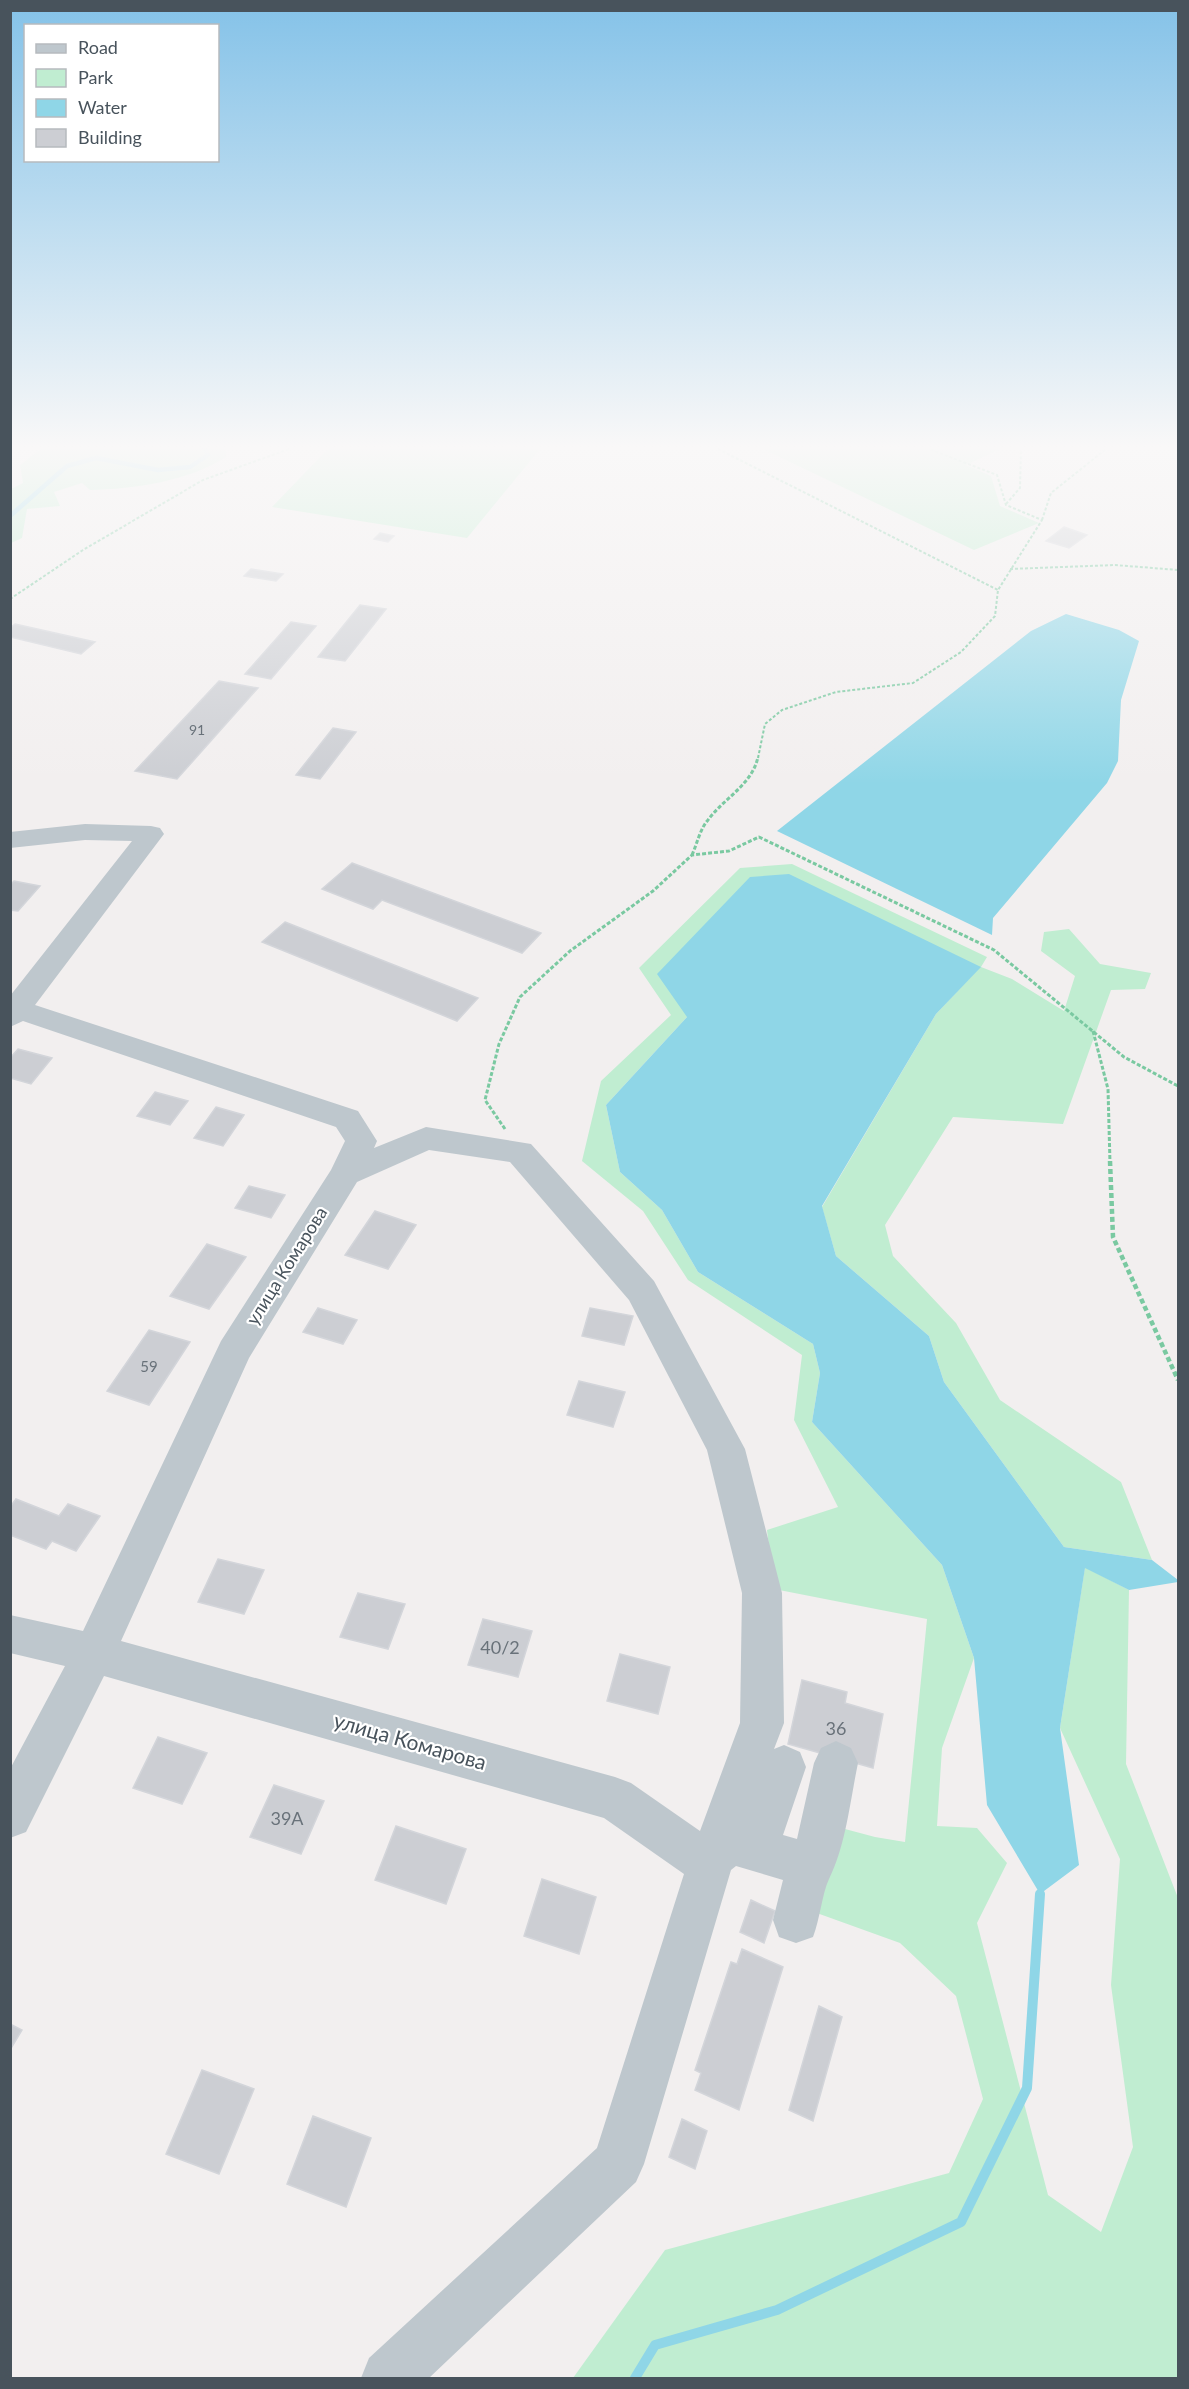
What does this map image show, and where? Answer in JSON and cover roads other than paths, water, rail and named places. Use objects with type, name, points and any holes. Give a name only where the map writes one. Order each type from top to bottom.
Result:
[{"type":"street","points":[[10,840],[85,832],[152,834],[14,1013]]},
{"type":"street","name":"улица Комарова","points":[[10,1816],[94,1653],[234,1351],[345,1174],[361,1141],[346,1119],[14,1013]]},
{"type":"street","points":[[345,1174],[426,1138],[520,1152],[642,1291],[726,1449],[762,1593],[762,1723],[711,1861],[618,2164],[389,2379]]},
{"type":"street","name":"улица Комарова","points":[[10,1634],[94,1653],[615,1799],[711,1861]]},
{"type":"street","points":[[711,1861],[729,1841],[805,1864],[815,1861],[836,1763]]},
{"type":"street","points":[[756,1849],[784,1767]]},
{"type":"street","points":[[796,1920],[807,1875],[805,1864]]},
{"type":"water","points":[[1066,614],[1119,630],[1139,641],[1121,700],[1118,761],[1107,783],[993,918],[992,935],[777,831],[1031,631]]},
{"type":"water","points":[[789,874],[981,967],[936,1014],[822,1206],[836,1256],[929,1336],[944,1382],[1064,1547],[1152,1560],[1178,1580],[1178,1582],[1129,1590],[1085,1568],[1060,1728],[1079,1865],[1040,1894],[987,1805],[974,1658],[942,1565],[812,1422],[820,1373],[813,1344],[698,1272],[662,1210],[620,1172],[606,1105],[687,1017],[657,974],[750,877]]},
{"type":"waterway","points":[[635,2378],[655,2345],[777,2310],[961,2222],[1027,2088],[1040,1894]]}]
